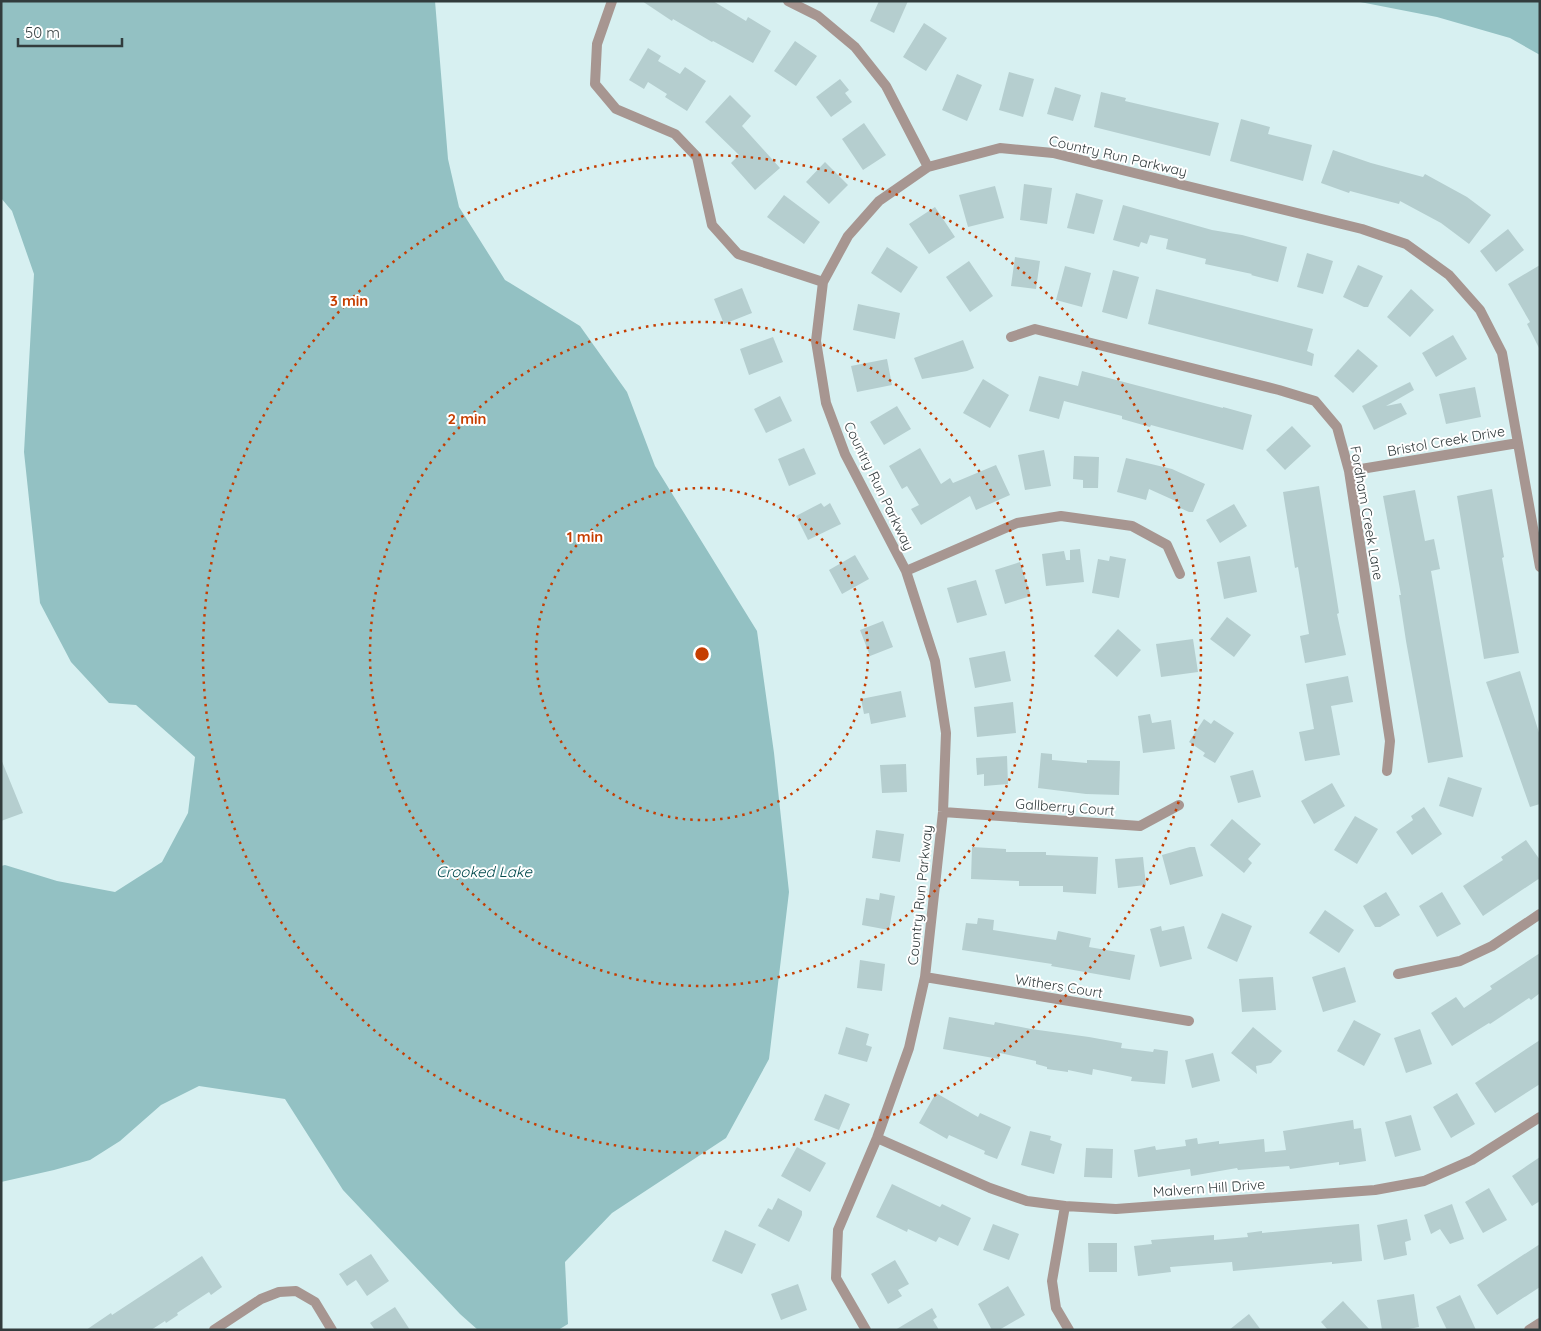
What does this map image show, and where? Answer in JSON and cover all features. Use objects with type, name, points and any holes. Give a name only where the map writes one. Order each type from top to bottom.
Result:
[{"type":"street","points":[[612,1],[597,44],[595,84],[616,109],[675,134],[697,157],[712,225],[738,254],[823,282]]},
{"type":"street","points":[[788,1],[818,16],[855,47],[886,86],[928,167]]},
{"type":"street","name":"Country Run Parkway","points":[[866,1330],[836,1278],[838,1230],[877,1138],[909,1048],[925,978],[944,812],[946,733],[935,662],[906,571],[845,454],[826,404],[816,341],[823,282],[848,236],[879,200],[928,167],[1000,148],[1053,153],[1362,229],[1406,244],[1450,275],[1480,310],[1502,353],[1540,567]]},
{"type":"street","name":"Fordham Creek Lane","points":[[1011,337],[1035,329],[1280,390],[1315,401],[1337,427],[1349,471],[1390,741],[1387,771]]},
{"type":"street","name":"Bristol Creek Drive","points":[[1349,471],[1518,443]]},
{"type":"street","points":[[906,571],[1017,523],[1061,516],[1132,526],[1167,545],[1180,574]]},
{"type":"street","name":"Gallberry Court","points":[[944,812],[1140,826],[1179,805]]},
{"type":"street","points":[[1398,974],[1460,961],[1492,946],[1540,914]]},
{"type":"street","name":"Withers Court","points":[[925,978],[1189,1021]]},
{"type":"street","name":"Malvern Hill Drive","points":[[877,1138],[990,1188],[1027,1201],[1065,1206],[1116,1209],[1375,1190],[1424,1181],[1472,1160],[1540,1117]]},
{"type":"street","points":[[1065,1206],[1052,1281],[1056,1308],[1069,1330]]},
{"type":"street","points":[[214,1330],[260,1299],[279,1292],[296,1292],[315,1302],[332,1330]]},
{"type":"street","points":[[1529,1330],[1540,1323]]},
{"type":"water","name":"Crooked Lake","points":[[1,1],[435,1],[448,159],[459,207],[505,280],[580,326],[627,392],[655,466],[757,631],[774,753],[789,892],[769,1059],[726,1138],[612,1213],[565,1262],[568,1324],[558,1330],[478,1330],[460,1314],[343,1190],[285,1099],[199,1086],[161,1105],[120,1141],[90,1160],[1,1182],[1,866],[5,865],[57,881],[115,892],[162,862],[188,813],[195,757],[136,705],[109,703],[71,662],[40,603],[24,452],[34,274],[12,211],[1,198]]},
{"type":"water","points":[[1355,1],[1540,1],[1540,55],[1510,38],[1437,17]]},
{"type":"building","points":[[642,1],[713,1],[746,21],[748,17],[771,31],[753,63],[673,19],[672,21]]},
{"type":"building","points":[[879,1],[908,1],[894,33],[870,21]]},
{"type":"building","points":[[924,23],[947,38],[926,71],[903,57]]},
{"type":"building","points":[[795,41],[817,56],[796,86],[774,71]]},
{"type":"building","points":[[648,48],[661,56],[658,61],[680,74],[685,67],[706,81],[687,111],[665,97],[667,94],[648,82],[644,89],[629,80]]},
{"type":"building","points":[[1009,72],[1034,79],[1023,117],[999,110]]},
{"type":"building","points":[[957,74],[982,85],[967,121],[942,110]]},
{"type":"building","points":[[840,79],[849,90],[845,93],[852,102],[831,117],[816,97]]},
{"type":"building","points":[[1055,87],[1081,95],[1073,121],[1047,114]]},
{"type":"building","points":[[1101,92],[1126,98],[1125,101],[1219,123],[1210,156],[1094,127]]},
{"type":"building","points":[[730,95],[751,116],[742,126],[780,168],[755,190],[731,163],[739,155],[705,122]]},
{"type":"building","points":[[1241,119],[1270,127],[1268,134],[1312,145],[1303,181],[1230,161]]},
{"type":"building","points":[[864,123],[886,155],[863,170],[842,139]]},
{"type":"building","points":[[1333,150],[1371,163],[1423,177],[1425,174],[1467,197],[1491,215],[1469,244],[1441,223],[1400,201],[1399,204],[1350,191],[1349,193],[1321,183]]},
{"type":"building","points":[[825,162],[848,185],[829,204],[806,182]]},
{"type":"building","points":[[1024,184],[1052,188],[1047,224],[1020,220]]},
{"type":"building","points":[[995,186],[1004,218],[968,227],[959,195]]},
{"type":"building","points":[[1076,193],[1103,200],[1094,234],[1067,228]]},
{"type":"building","points":[[784,195],[820,222],[804,244],[767,217]]},
{"type":"building","points":[[1123,205],[1212,230],[1242,235],[1287,247],[1278,282],[1252,274],[1205,264],[1206,259],[1166,249],[1168,239],[1150,235],[1147,244],[1141,242],[1139,247],[1113,240]]},
{"type":"building","points":[[935,207],[955,237],[929,254],[909,224]]},
{"type":"building","points":[[1508,229],[1524,250],[1496,272],[1480,251]]},
{"type":"building","points":[[887,247],[918,267],[901,293],[871,273]]},
{"type":"building","points":[[1307,253],[1333,261],[1323,294],[1297,287]]},
{"type":"building","points":[[1015,257],[1040,261],[1036,289],[1011,286]]},
{"type":"building","points":[[969,261],[993,296],[970,312],[946,277]]},
{"type":"building","points":[[1358,265],[1383,276],[1368,307],[1343,297]]},
{"type":"building","points":[[1540,265],[1540,350],[1527,324],[1530,322],[1508,284]]},
{"type":"building","points":[[1065,266],[1091,273],[1082,307],[1056,300]]},
{"type":"building","points":[[1113,270],[1139,277],[1127,319],[1102,312]]},
{"type":"building","points":[[742,288],[752,313],[724,324],[714,299]]},
{"type":"building","points":[[1156,289],[1313,329],[1307,351],[1314,354],[1312,366],[1148,324]]},
{"type":"building","points":[[1411,289],[1434,310],[1410,337],[1387,317]]},
{"type":"building","points":[[858,304],[900,313],[895,339],[853,330]]},
{"type":"building","points":[[1453,335],[1467,359],[1436,377],[1422,353]]},
{"type":"building","points":[[773,337],[783,362],[749,375],[740,349]]},
{"type":"building","points":[[963,340],[974,368],[922,379],[914,358]]},
{"type":"building","points":[[1358,349],[1378,366],[1353,393],[1334,376]]},
{"type":"building","points":[[887,359],[892,385],[857,392],[851,366]]},
{"type":"building","points":[[1082,371],[1252,415],[1243,450],[1151,425],[1150,427],[1122,419],[1122,416],[1064,401],[1059,419],[1029,411],[1039,376],[1078,386]]},
{"type":"building","points":[[983,379],[1009,395],[990,428],[963,413]]},
{"type":"building","points":[[1410,382],[1414,390],[1386,406],[1401,403],[1407,414],[1374,430],[1362,406]]},
{"type":"building","points":[[1475,387],[1481,417],[1446,424],[1439,394]]},
{"type":"building","points":[[780,396],[792,421],[766,433],[754,409]]},
{"type":"building","points":[[897,406],[911,429],[884,445],[870,422]]},
{"type":"building","points":[[1292,426],[1311,446],[1285,470],[1266,450]]},
{"type":"building","points":[[804,448],[816,474],[789,486],[778,459]]},
{"type":"building","points":[[920,448],[941,484],[950,478],[953,483],[996,465],[1010,495],[976,510],[970,496],[921,525],[911,509],[919,505],[907,486],[902,489],[889,466]]},
{"type":"building","points":[[1044,450],[1051,486],[1025,490],[1018,455]]},
{"type":"building","points":[[1074,456],[1099,457],[1098,488],[1083,488],[1083,480],[1073,479]]},
{"type":"building","points":[[1126,458],[1172,469],[1205,484],[1193,512],[1178,507],[1180,503],[1149,489],[1146,500],[1117,492]]},
{"type":"building","points":[[1319,486],[1339,613],[1337,614],[1346,655],[1305,663],[1300,636],[1309,634],[1298,567],[1295,568],[1283,492]]},
{"type":"building","points":[[1492,489],[1519,653],[1484,659],[1457,496]]},
{"type":"building","points":[[1415,490],[1425,541],[1434,539],[1440,569],[1431,571],[1463,757],[1428,763],[1383,496]]},
{"type":"building","points":[[821,503],[824,507],[830,503],[841,524],[808,540],[796,516]]},
{"type":"building","points":[[1234,504],[1247,526],[1220,543],[1206,520]]},
{"type":"building","points":[[1080,549],[1084,582],[1046,586],[1042,554],[1064,551],[1066,560],[1070,560],[1070,550]]},
{"type":"building","points":[[855,555],[869,579],[842,594],[829,570]]},
{"type":"building","points":[[1110,556],[1126,559],[1119,598],[1092,593],[1098,559],[1109,561]]},
{"type":"building","points":[[1250,556],[1257,592],[1224,599],[1217,562]]},
{"type":"building","points":[[1020,562],[1031,596],[1005,604],[995,570]]},
{"type":"building","points":[[976,580],[987,615],[957,623],[947,588]]},
{"type":"building","points":[[1227,617],[1251,635],[1234,657],[1210,639]]},
{"type":"building","points":[[883,621],[893,647],[870,656],[860,630]]},
{"type":"building","points":[[1118,629],[1141,650],[1117,677],[1094,656]]},
{"type":"building","points":[[1193,639],[1198,672],[1161,677],[1156,644]]},
{"type":"building","points":[[1005,651],[1011,681],[975,688],[969,658]]},
{"type":"building","points":[[1520,671],[1540,736],[1540,804],[1530,807],[1486,682]]},
{"type":"building","points":[[1348,676],[1353,702],[1331,706],[1340,755],[1305,761],[1299,732],[1314,729],[1306,684]]},
{"type":"building","points":[[901,691],[906,717],[871,724],[869,713],[864,714],[861,699]]},
{"type":"building","points":[[1013,702],[1016,733],[977,737],[974,707]]},
{"type":"building","points":[[1150,714],[1152,723],[1171,720],[1175,749],[1143,753],[1138,716]]},
{"type":"building","points":[[1204,719],[1211,724],[1214,720],[1234,733],[1215,763],[1203,756],[1205,753],[1189,742]]},
{"type":"building","points":[[1041,753],[1052,754],[1052,760],[1087,763],[1087,760],[1120,761],[1119,795],[1086,794],[1038,788]]},
{"type":"building","points":[[1007,756],[1008,784],[984,786],[984,774],[977,775],[976,758]]},
{"type":"building","points":[[1,759],[23,813],[1,821]]},
{"type":"building","points":[[906,764],[907,792],[882,793],[880,765]]},
{"type":"building","points":[[1253,770],[1261,797],[1238,803],[1230,776]]},
{"type":"building","points":[[1448,777],[1482,788],[1473,817],[1439,806]]},
{"type":"building","points":[[1332,783],[1345,806],[1314,824],[1301,801]]},
{"type":"building","points":[[1424,807],[1442,834],[1412,855],[1396,832],[1413,820],[1411,816]]},
{"type":"building","points":[[1355,816],[1378,829],[1357,864],[1334,850]]},
{"type":"building","points":[[1232,819],[1261,844],[1248,859],[1252,863],[1244,873],[1210,845]]},
{"type":"building","points":[[876,830],[904,834],[900,862],[872,858]]},
{"type":"building","points":[[1526,840],[1540,860],[1540,878],[1483,916],[1463,886],[1503,860],[1501,857]]},
{"type":"building","points":[[972,847],[1006,849],[1006,852],[1046,852],[1046,855],[1098,857],[1096,894],[1063,892],[1063,886],[1019,886],[1019,881],[971,879]]},
{"type":"building","points":[[1195,847],[1203,876],[1170,885],[1162,855]]},
{"type":"building","points":[[1143,857],[1146,885],[1118,888],[1115,859]]},
{"type":"building","points":[[1386,892],[1400,915],[1380,927],[1375,927],[1363,906]]},
{"type":"building","points":[[1442,892],[1461,924],[1437,937],[1419,906]]},
{"type":"building","points":[[880,893],[895,896],[889,930],[862,925],[866,898],[879,900]]},
{"type":"building","points":[[1325,910],[1354,930],[1339,953],[1309,933]]},
{"type":"building","points":[[1222,913],[1252,926],[1237,962],[1207,948]]},
{"type":"building","points":[[978,918],[994,920],[993,930],[1056,940],[1058,931],[1091,938],[1089,947],[1135,955],[1130,980],[1051,966],[1052,964],[962,950],[966,923],[977,924]]},
{"type":"building","points":[[1161,926],[1162,931],[1184,926],[1192,959],[1160,967],[1150,929]]},
{"type":"building","points":[[1540,953],[1540,993],[1452,1046],[1431,1013],[1456,997],[1464,1008],[1492,989],[1490,986]]},
{"type":"building","points":[[860,960],[885,964],[882,991],[857,988]]},
{"type":"building","points":[[1345,967],[1356,1002],[1323,1012],[1312,977]]},
{"type":"building","points":[[1273,977],[1276,1010],[1242,1012],[1239,979]]},
{"type":"building","points":[[949,1017],[994,1025],[995,1022],[1089,1037],[1122,1043],[1121,1048],[1153,1052],[1154,1049],[1168,1051],[1165,1084],[1131,1081],[1132,1077],[1093,1069],[1092,1075],[1068,1070],[1068,1072],[1047,1069],[1047,1067],[1036,1064],[1036,1061],[1000,1053],[999,1059],[943,1049]]},
{"type":"building","points":[[1354,1020],[1381,1034],[1364,1066],[1337,1051]]},
{"type":"building","points":[[846,1027],[869,1034],[866,1045],[872,1047],[867,1062],[838,1054]]},
{"type":"building","points":[[1253,1027],[1282,1051],[1271,1063],[1256,1066],[1257,1074],[1231,1053]]},
{"type":"building","points":[[1420,1029],[1432,1064],[1406,1073],[1394,1038]]},
{"type":"building","points":[[1540,1040],[1540,1084],[1495,1113],[1475,1083]]},
{"type":"building","points":[[1213,1053],[1220,1081],[1192,1088],[1185,1060]]},
{"type":"building","points":[[936,1093],[978,1117],[980,1113],[1011,1127],[997,1159],[984,1154],[985,1151],[949,1135],[947,1139],[919,1123]]},
{"type":"building","points":[[1457,1093],[1475,1124],[1451,1138],[1433,1107]]},
{"type":"building","points":[[825,1094],[850,1104],[839,1130],[814,1120]]},
{"type":"building","points":[[1411,1115],[1421,1150],[1395,1157],[1385,1122]]},
{"type":"building","points":[[1353,1120],[1354,1129],[1361,1128],[1366,1161],[1339,1165],[1339,1162],[1290,1169],[1289,1166],[1238,1170],[1237,1168],[1191,1176],[1190,1169],[1138,1177],[1134,1150],[1155,1146],[1156,1150],[1186,1146],[1185,1140],[1197,1138],[1198,1144],[1219,1141],[1219,1144],[1264,1139],[1265,1152],[1286,1150],[1283,1131]]},
{"type":"building","points":[[1030,1131],[1051,1136],[1050,1140],[1062,1144],[1054,1174],[1021,1165]]},
{"type":"building","points":[[797,1147],[826,1163],[810,1192],[781,1176]]},
{"type":"building","points":[[1086,1148],[1113,1149],[1112,1178],[1084,1177]]},
{"type":"building","points":[[1540,1157],[1540,1201],[1532,1206],[1512,1176]]},
{"type":"building","points":[[892,1184],[940,1207],[942,1204],[971,1218],[958,1246],[939,1237],[936,1242],[908,1229],[907,1232],[876,1217]]},
{"type":"building","points":[[1489,1188],[1507,1220],[1483,1233],[1465,1202]]},
{"type":"building","points":[[778,1198],[802,1211],[802,1215],[789,1242],[758,1226],[768,1208],[772,1210]]},
{"type":"building","points":[[1452,1204],[1464,1239],[1450,1244],[1440,1229],[1431,1234],[1424,1215]]},
{"type":"building","points":[[1407,1219],[1411,1240],[1405,1242],[1407,1255],[1384,1260],[1377,1225]]},
{"type":"building","points":[[993,1224],[1019,1234],[1009,1260],[983,1250]]},
{"type":"building","points":[[1359,1224],[1362,1261],[1233,1271],[1232,1262],[1170,1267],[1171,1272],[1138,1276],[1134,1246],[1152,1244],[1151,1240],[1214,1235],[1214,1240],[1248,1237],[1247,1233],[1262,1231],[1262,1233]]},
{"type":"building","points":[[725,1230],[756,1244],[742,1274],[712,1261]]},
{"type":"building","points":[[1088,1243],[1117,1243],[1117,1272],[1089,1272]]},
{"type":"building","points":[[1540,1244],[1540,1287],[1497,1315],[1477,1285]]},
{"type":"building","points":[[371,1254],[389,1281],[367,1296],[356,1280],[347,1286],[339,1274]]},
{"type":"building","points":[[202,1256],[222,1287],[211,1295],[209,1292],[177,1313],[178,1315],[166,1323],[165,1321],[151,1330],[86,1330],[111,1313],[112,1315]]},
{"type":"building","points":[[895,1260],[909,1284],[898,1290],[902,1296],[888,1304],[871,1274]]},
{"type":"building","points":[[798,1284],[807,1310],[781,1320],[771,1294]]},
{"type":"building","points":[[1008,1286],[1025,1315],[999,1330],[992,1330],[978,1304]]},
{"type":"building","points":[[1414,1294],[1419,1327],[1404,1330],[1382,1330],[1377,1300]]},
{"type":"building","points":[[1460,1295],[1476,1330],[1447,1330],[1436,1307]]},
{"type":"building","points":[[1343,1301],[1370,1330],[1328,1330],[1321,1322]]},
{"type":"building","points":[[395,1307],[410,1330],[375,1330],[370,1323]]},
{"type":"building","points":[[932,1308],[937,1317],[933,1320],[939,1330],[895,1330]]},
{"type":"building","points":[[1249,1314],[1261,1330],[1229,1330]]}]
